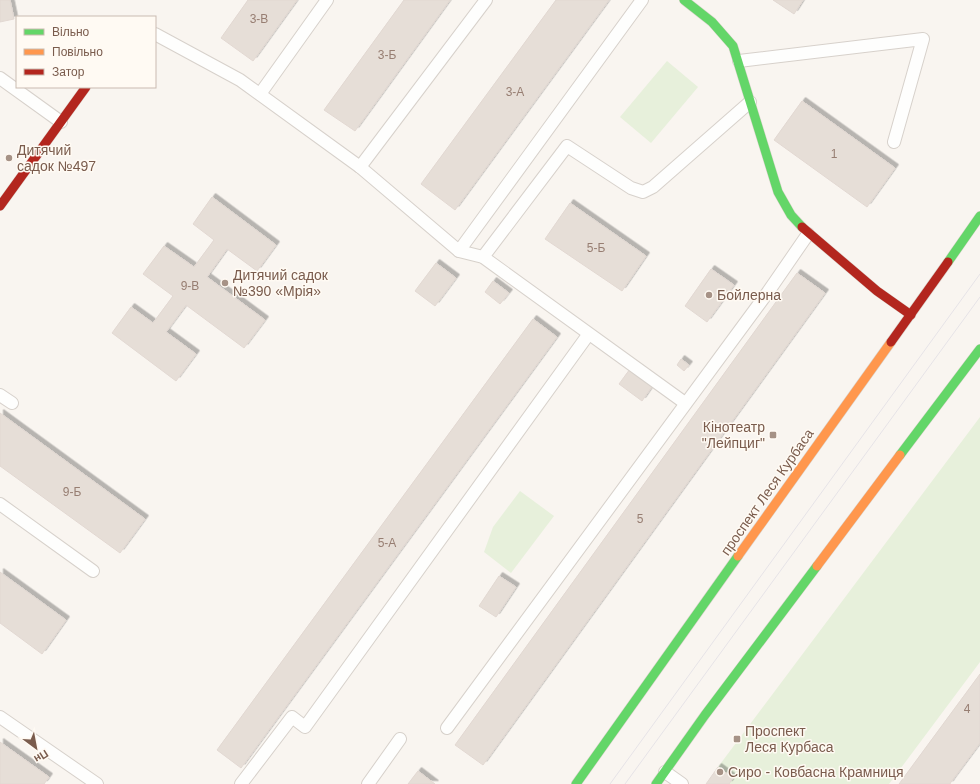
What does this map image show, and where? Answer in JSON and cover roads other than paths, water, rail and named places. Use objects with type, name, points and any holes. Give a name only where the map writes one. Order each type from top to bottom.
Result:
[{"type":"main road","points":[[684,0],[712,22],[733,46],[739,61],[778,192],[791,215],[808,234],[876,291],[911,315]]},
{"type":"main road","points":[[0,206],[85,88]]},
{"type":"main road","name":"проспект Леся Курбаса","points":[[576,784],[980,216]]},
{"type":"main road","points":[[656,784],[705,715],[980,349]]},
{"type":"lane","points":[[260,94],[327,0]]},
{"type":"lane","points":[[360,167],[486,0]]},
{"type":"lane","points":[[458,251],[642,0]]},
{"type":"lane","points":[[156,35],[240,80],[360,167],[458,251],[484,257],[588,335],[685,403]]},
{"type":"lane","points":[[739,61],[923,39],[894,142]]},
{"type":"lane","points":[[0,78],[61,122]]},
{"type":"lane","points":[[484,257],[567,146],[631,188],[643,192],[653,187],[750,102]]},
{"type":"lane","points":[[447,728],[768,292],[808,234]]},
{"type":"lane","points":[[241,784],[292,717],[305,727],[588,335]]},
{"type":"lane","points":[[0,394],[12,403]]},
{"type":"lane","points":[[0,504],[93,571]]},
{"type":"lane","points":[[0,717],[98,784]]},
{"type":"lane","points":[[368,784],[400,739]]},
{"type":"lane","points":[[665,772],[682,784]]},
{"type":"tram line","points":[[610,784],[980,274]]},
{"type":"tram line","points":[[625,784],[980,297]]},
{"type":"place","name":"Дитячий садок №497","points":[[9,158]]},
{"type":"place","name":"Дитячий садок №390 «Мрія»","points":[[225,283]]},
{"type":"place","name":"Бойлерна","points":[[709,295]]},
{"type":"place","name":"Кінотеатр \"Лейпциг\"","points":[[773,435]]},
{"type":"place","name":"Проспект Леся Курбаса","points":[[737,739]]},
{"type":"place","name":"Сиро - Ковбасна Крамниця","points":[[720,772]]}]
